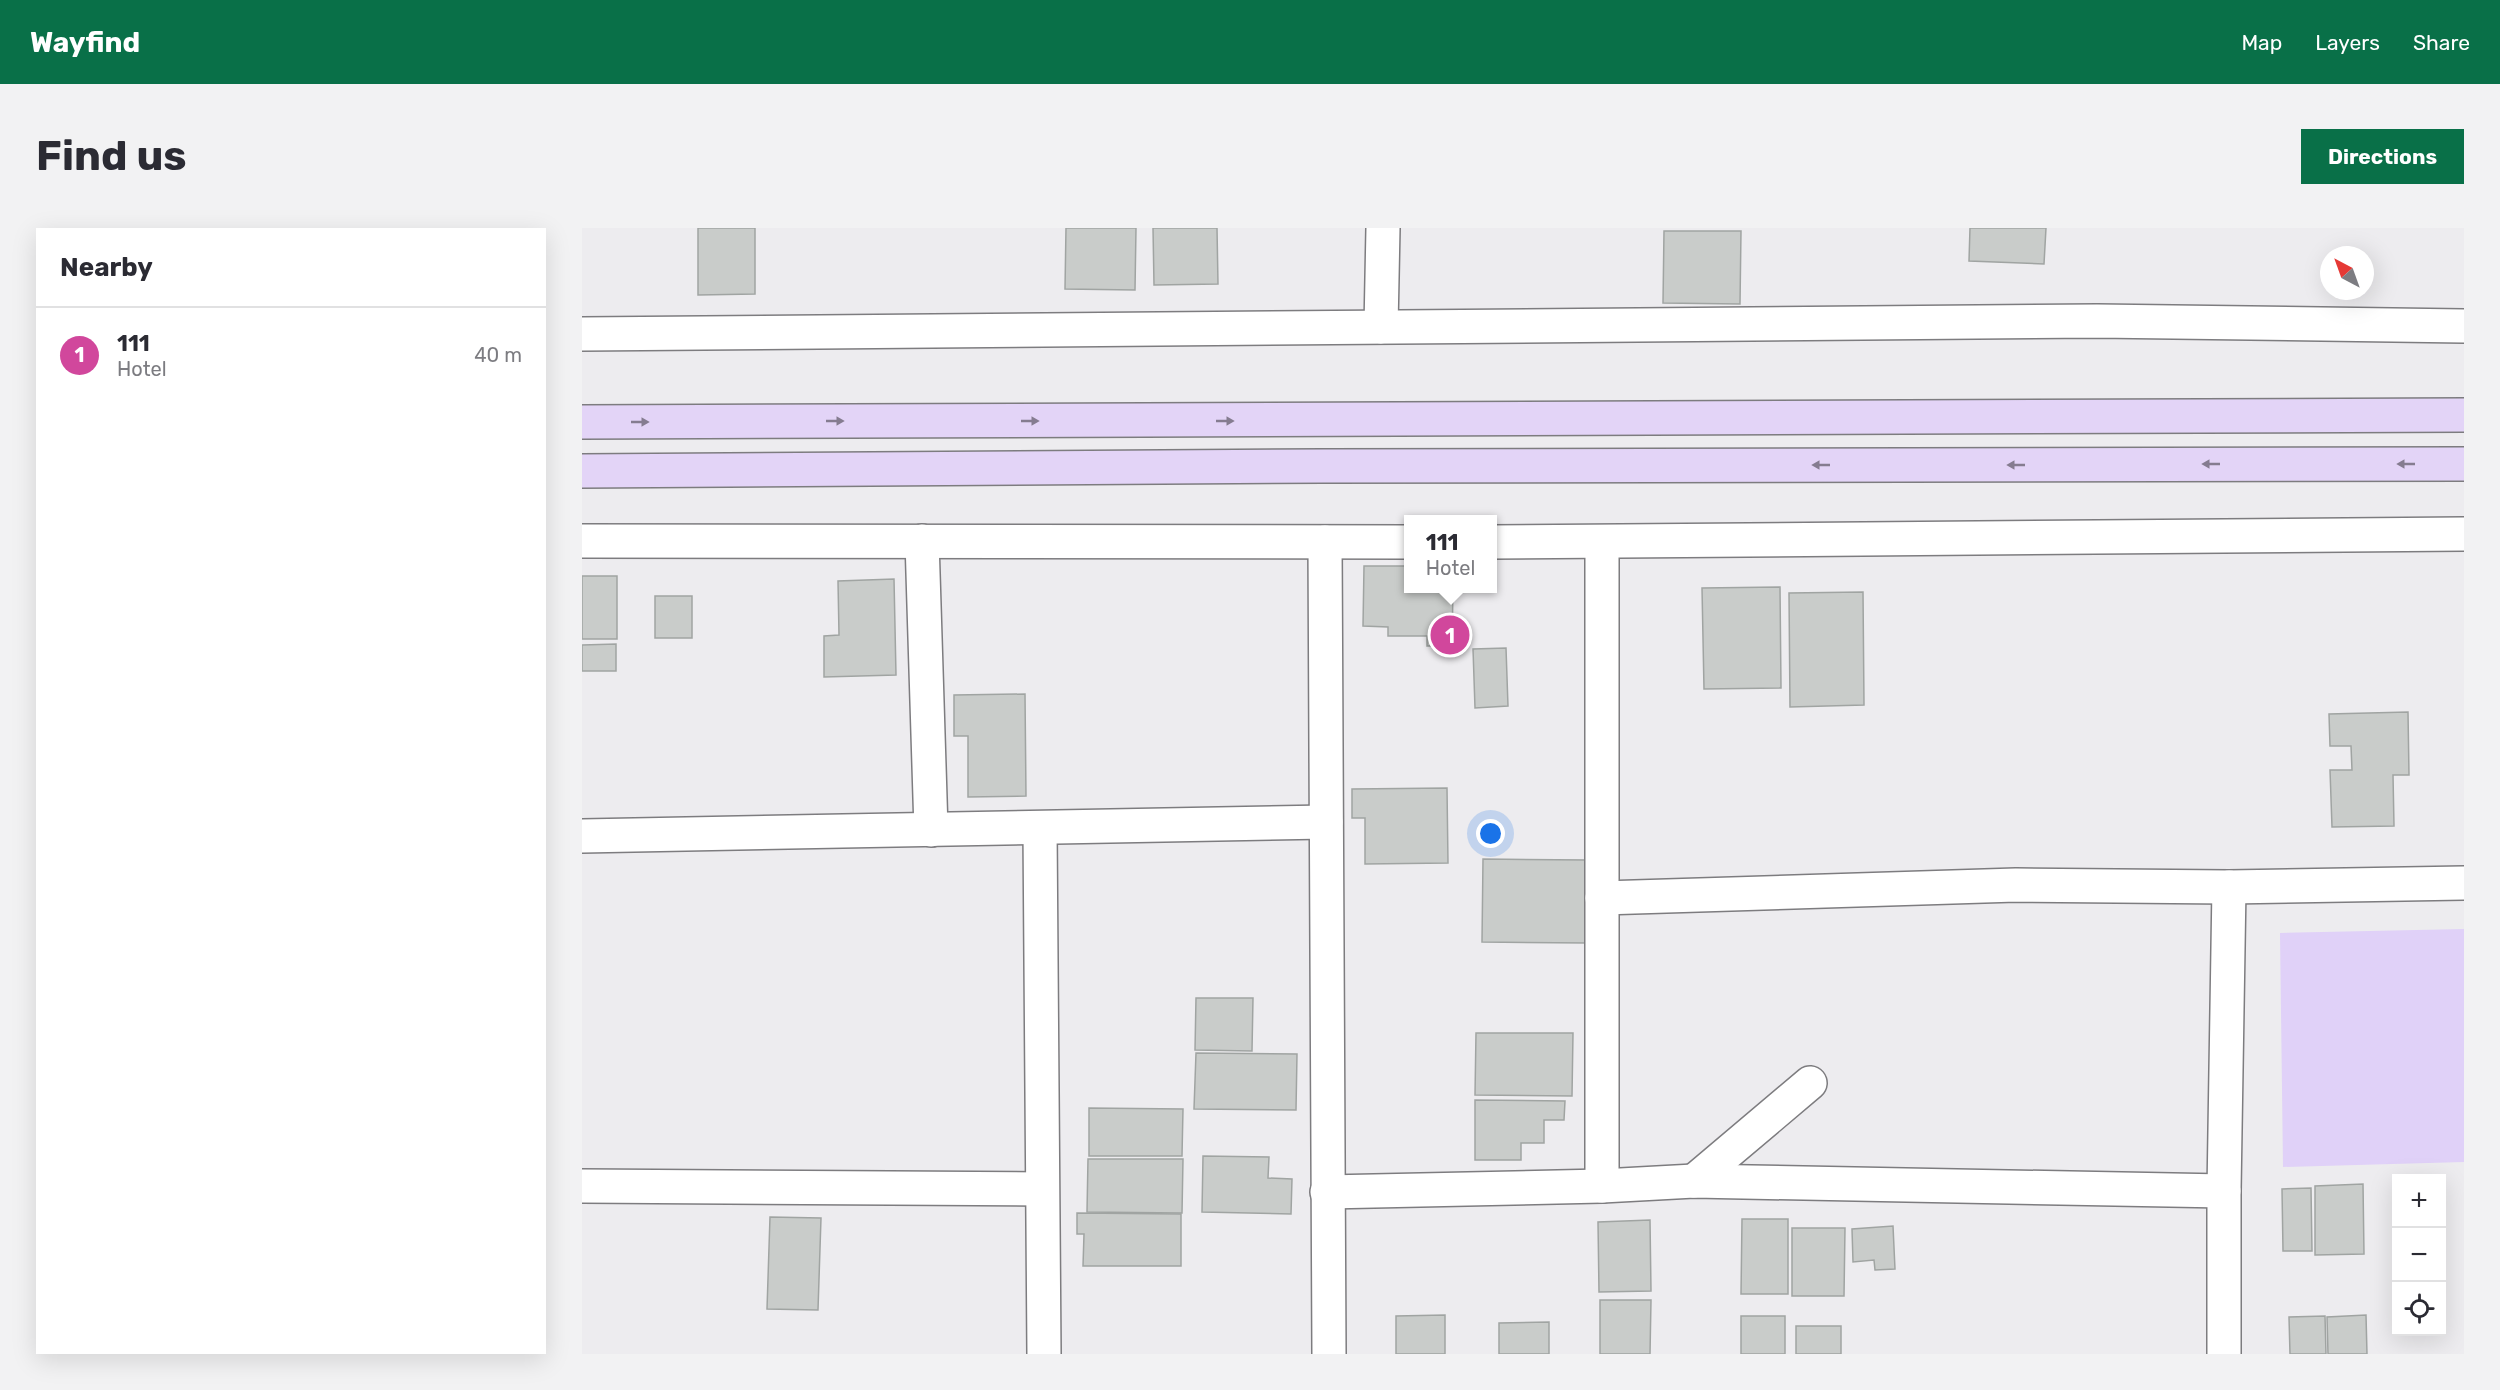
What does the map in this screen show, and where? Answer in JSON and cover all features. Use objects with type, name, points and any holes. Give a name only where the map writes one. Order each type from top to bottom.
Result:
[{"type":"main road","points":[[582,422],[2464,414]]},
{"type":"main road","points":[[886,421],[886,469]]},
{"type":"main road","points":[[582,471],[2464,464]]},
{"type":"street","points":[[1381,327],[1383,228]]},
{"type":"street","points":[[582,334],[2085,321],[2464,326]]},
{"type":"street","points":[[1497,542],[2464,534]]},
{"type":"street","points":[[582,541],[1404,542]]},
{"type":"street","points":[[922,541],[931,830]]},
{"type":"street","points":[[1325,542],[1329,1354]]},
{"type":"street","points":[[1602,542],[1602,1186]]},
{"type":"street","points":[[582,836],[1326,822]]},
{"type":"street","points":[[1040,828],[1044,1354]]},
{"type":"street","points":[[1602,898],[2016,885],[2229,887],[2464,883]]},
{"type":"street","points":[[2224,1354],[2229,887]]},
{"type":"street","points":[[1694,1181],[1810,1083]]},
{"type":"street","points":[[1328,1192],[1602,1186],[1694,1181],[2224,1191]]},
{"type":"street","points":[[582,1186],[1041,1188]]},
{"type":"shaded area","points":[[2464,929],[2464,1162],[2283,1167],[2280,933]]},
{"type":"building","points":[[698,228],[755,228],[755,294],[698,295]]},
{"type":"building","points":[[1066,228],[1136,228],[1135,290],[1065,289]]},
{"type":"building","points":[[1153,228],[1217,228],[1218,284],[1154,285]]},
{"type":"building","points":[[1970,228],[2046,228],[2044,264],[1969,261]]},
{"type":"building","points":[[1664,231],[1741,231],[1740,304],[1663,303]]},
{"type":"building","points":[[1364,566],[1404,566],[1404,593],[1453,593],[1452,646],[1427,646],[1427,636],[1388,636],[1388,627],[1363,626]]},
{"type":"building","points":[[582,576],[617,576],[617,639],[582,639]]},
{"type":"building","points":[[894,579],[896,675],[824,677],[824,636],[839,635],[838,581]]},
{"type":"building","points":[[1780,587],[1781,688],[1704,689],[1702,588]]},
{"type":"building","points":[[1863,592],[1864,705],[1790,707],[1789,593]]},
{"type":"building","points":[[655,596],[692,596],[692,638],[655,638]]},
{"type":"building","points":[[616,644],[616,671],[582,671],[582,645]]},
{"type":"building","points":[[1506,648],[1508,706],[1475,708],[1473,649]]},
{"type":"building","points":[[1025,694],[1026,796],[968,797],[968,736],[954,736],[954,695]]},
{"type":"building","points":[[2408,712],[2409,775],[2393,775],[2394,826],[2332,827],[2330,770],[2352,770],[2351,746],[2330,746],[2329,714]]},
{"type":"building","points":[[1447,788],[1448,863],[1365,864],[1365,818],[1352,818],[1352,789]]},
{"type":"building","points":[[1483,859],[1588,860],[1587,943],[1482,942]]},
{"type":"building","points":[[1196,998],[1253,998],[1252,1051],[1195,1050]]},
{"type":"building","points":[[1476,1033],[1573,1033],[1572,1096],[1475,1095]]},
{"type":"building","points":[[1196,1053],[1297,1054],[1296,1110],[1194,1109]]},
{"type":"building","points":[[1475,1100],[1565,1101],[1564,1120],[1544,1120],[1544,1143],[1521,1143],[1521,1160],[1475,1160]]},
{"type":"building","points":[[1089,1108],[1183,1109],[1182,1156],[1089,1156]]},
{"type":"building","points":[[1203,1156],[1269,1157],[1268,1178],[1292,1179],[1291,1214],[1202,1212]]},
{"type":"building","points":[[1088,1159],[1183,1159],[1182,1213],[1087,1212]]},
{"type":"building","points":[[2363,1184],[2364,1254],[2315,1255],[2315,1186]]},
{"type":"building","points":[[2311,1188],[2312,1251],[2283,1251],[2282,1189]]},
{"type":"building","points":[[1077,1213],[1181,1214],[1181,1266],[1083,1266],[1084,1234],[1077,1234]]},
{"type":"building","points":[[770,1217],[821,1218],[818,1310],[767,1309]]},
{"type":"building","points":[[1742,1219],[1788,1219],[1788,1294],[1741,1294]]},
{"type":"building","points":[[1650,1220],[1651,1291],[1599,1292],[1598,1222]]},
{"type":"building","points":[[1893,1226],[1895,1269],[1875,1270],[1874,1260],[1853,1262],[1852,1229]]},
{"type":"building","points":[[1792,1228],[1845,1228],[1844,1296],[1792,1296]]},
{"type":"building","points":[[1600,1300],[1651,1300],[1650,1354],[1600,1354]]},
{"type":"building","points":[[1445,1315],[1445,1354],[1396,1354],[1396,1316]]},
{"type":"building","points":[[2366,1315],[2367,1354],[2328,1354],[2327,1317]]},
{"type":"building","points":[[1741,1316],[1785,1316],[1785,1354],[1741,1354]]},
{"type":"building","points":[[2325,1316],[2326,1354],[2290,1354],[2289,1317]]},
{"type":"building","points":[[1549,1322],[1549,1354],[1499,1354],[1499,1323]]},
{"type":"building","points":[[1796,1326],[1841,1326],[1841,1354],[1796,1354]]},
{"type":"place","name":"111","points":[[1450,635]]}]
